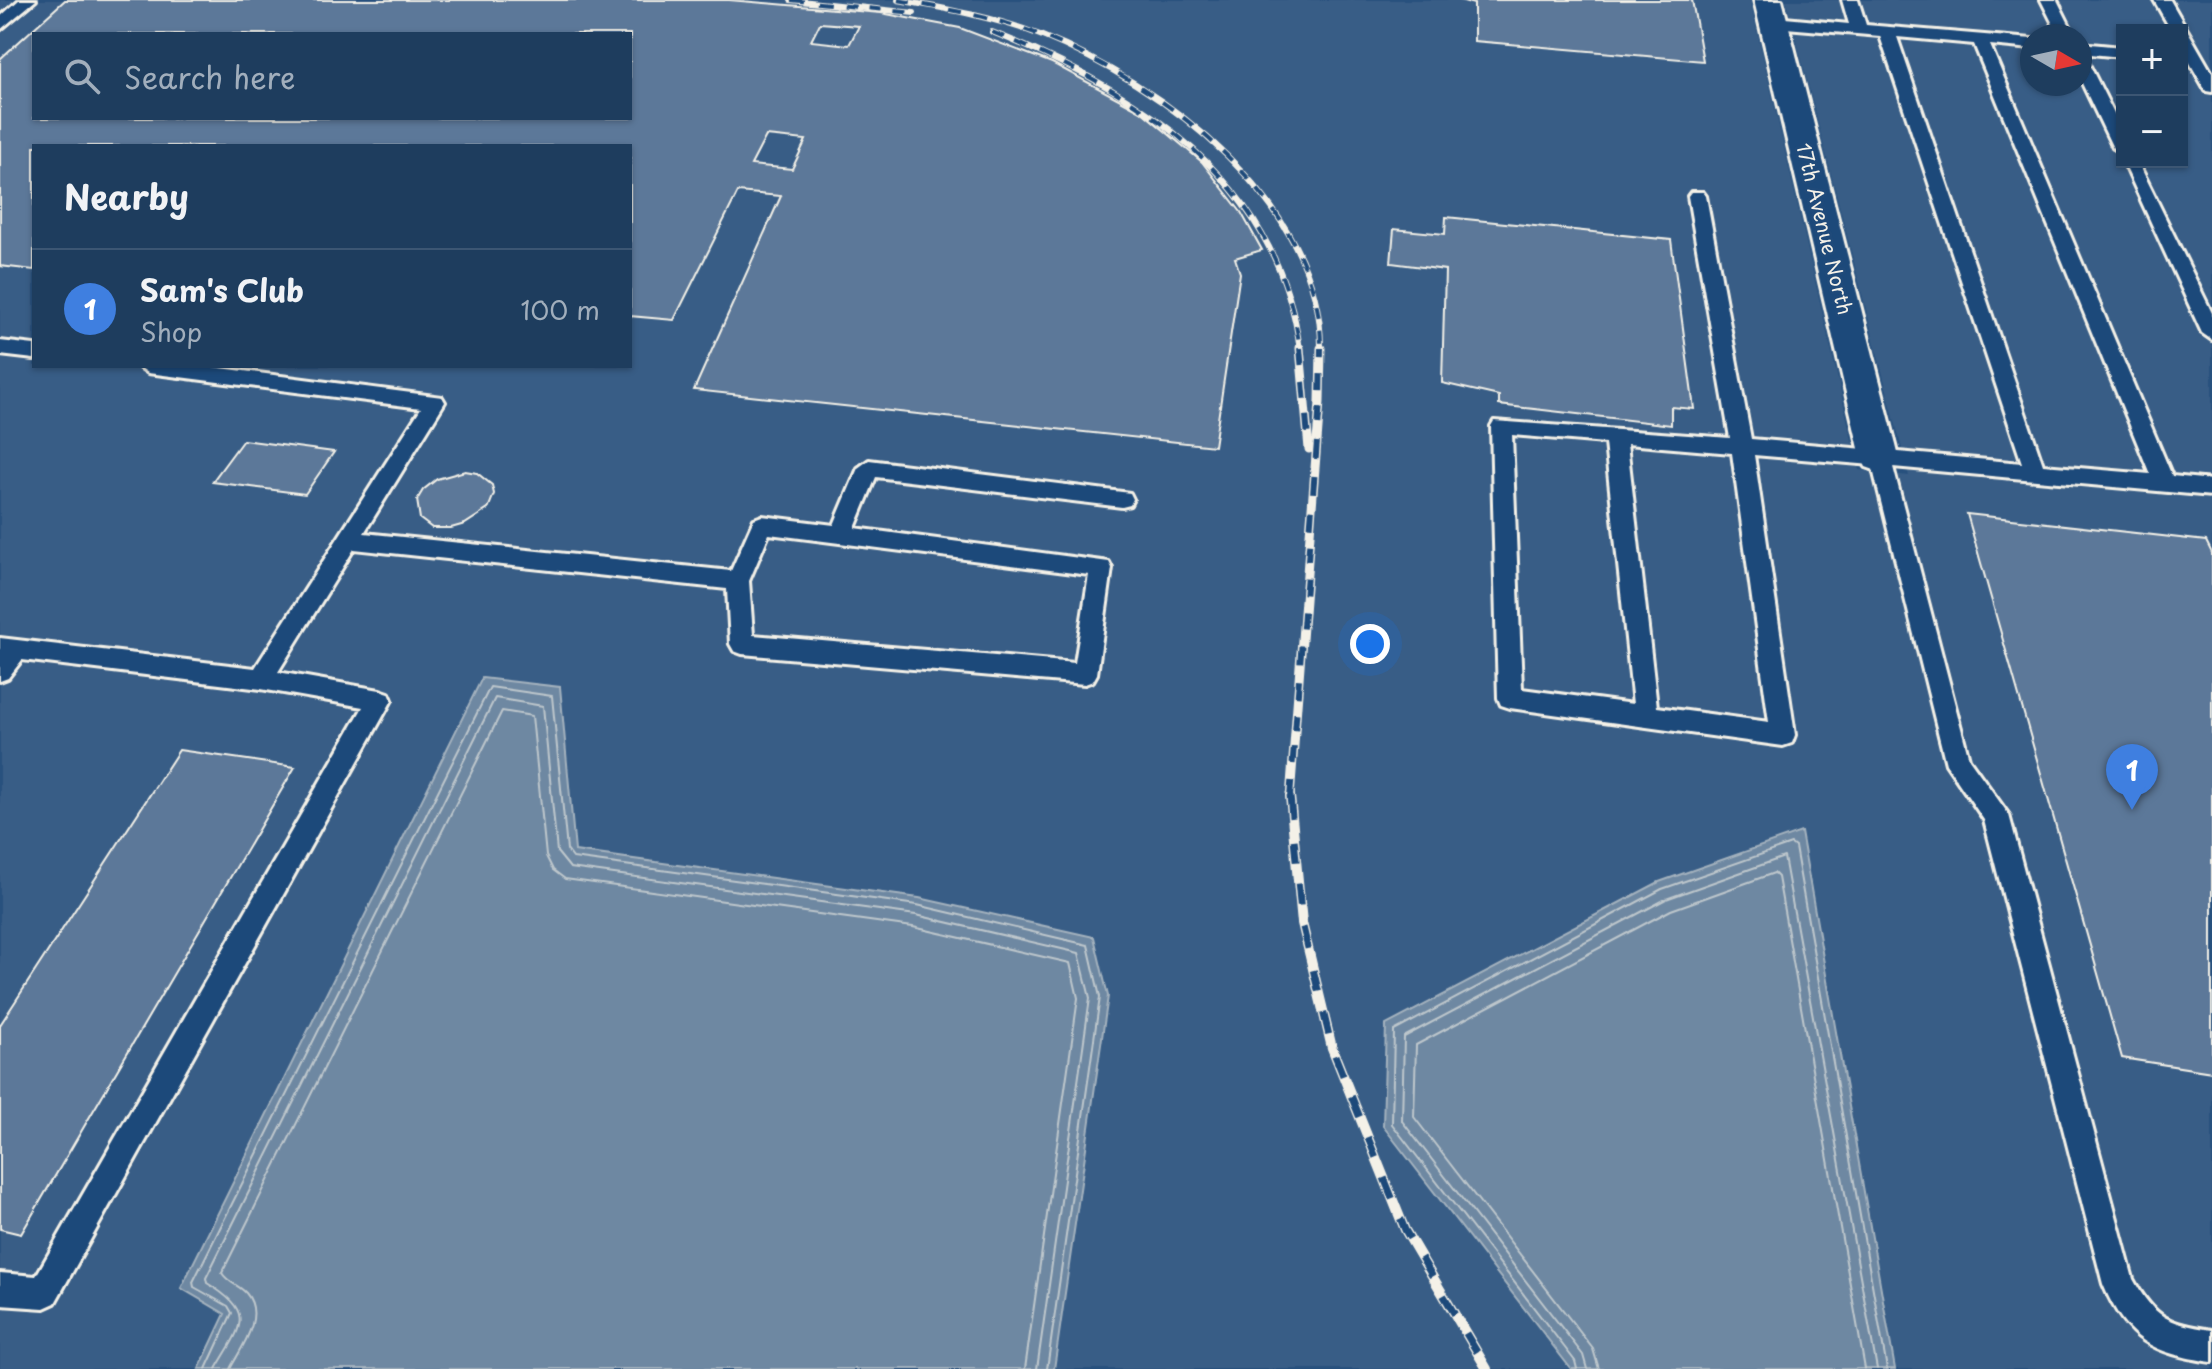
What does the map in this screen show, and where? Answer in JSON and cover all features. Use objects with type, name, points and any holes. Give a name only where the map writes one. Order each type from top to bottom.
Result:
[{"type":"street","name":"17th Avenue North","points":[[1771,11],[1880,457]]},
{"type":"lane","points":[[0,25],[28,0]]},
{"type":"lane","points":[[1850,0],[1859,29]]},
{"type":"lane","points":[[2049,0],[2061,24]]},
{"type":"lane","points":[[2162,0],[2176,24]]},
{"type":"lane","points":[[1771,11],[1859,29],[2020,43]]},
{"type":"lane","points":[[1887,32],[2035,471]]},
{"type":"lane","points":[[1980,40],[2164,483]]},
{"type":"lane","points":[[2092,49],[2116,51]]},
{"type":"lane","points":[[2196,58],[2212,87]]},
{"type":"lane","points":[[2092,87],[2116,136]]},
{"type":"lane","points":[[2132,168],[2212,333]]},
{"type":"lane","points":[[1697,196],[1742,446],[1783,735],[1510,698],[1501,426],[1615,435],[1742,446],[1880,457],[2212,488]]},
{"type":"lane","points":[[0,348],[32,352]]},
{"type":"lane","points":[[164,368],[435,402],[261,679]]},
{"type":"lane","points":[[1615,435],[1646,716]]},
{"type":"lane","points":[[1880,457],[1958,764],[1996,815],[2119,1284],[2139,1322],[2168,1340],[2212,1346]]},
{"type":"lane","points":[[841,535],[869,468],[1122,499]]},
{"type":"lane","points":[[762,525],[1101,568],[1085,674],[742,644],[738,581],[762,525]]},
{"type":"lane","points":[[348,540],[738,581]]},
{"type":"lane","points":[[0,671],[8,649],[261,679],[380,700],[44,1292],[0,1289]]},
{"type":"shaded area","points":[[0,0],[1750,0],[1859,470],[1909,476],[1786,0],[2212,0],[2212,1369],[1895,1369],[1800,832],[1659,882],[1386,1026],[1384,1127],[1571,1369],[1054,1369],[1094,937],[919,898],[575,851],[560,688],[181,1289],[225,1314],[199,1369],[0,1369]]},
{"type":"water","points":[[482,678],[560,687],[575,851],[919,898],[1094,937],[1108,996],[1054,1369],[199,1369],[225,1314],[181,1288]]},
{"type":"water","points":[[1801,832],[1895,1369],[1571,1369],[1383,1126],[1386,1025],[1659,882]]},
{"type":"building","points":[[65,0],[729,0],[881,13],[960,28],[1052,63],[1141,111],[1202,162],[1241,212],[1262,250],[1235,258],[1240,273],[1214,446],[694,390],[781,196],[738,192],[674,320],[632,316],[632,144],[32,144],[32,270],[0,266],[0,59]],"holes":[[[820,23],[859,26],[849,45],[811,41]],[[766,136],[806,140],[792,169],[751,165]]]},
{"type":"building","points":[[1460,0],[1692,0],[1703,61],[1474,41],[1474,4]]},
{"type":"building","points":[[1446,217],[1671,240],[1694,409],[1671,407],[1671,425],[1499,405],[1499,396],[1442,383],[1445,270],[1391,263],[1394,229],[1445,234]]},
{"type":"building","points":[[243,440],[334,452],[305,494],[212,482]]},
{"type":"building","points":[[465,471],[477,473],[492,485],[494,494],[488,509],[465,524],[432,528],[420,519],[417,500],[423,490],[437,479]]},
{"type":"building","points":[[1967,514],[2206,541],[2212,553],[2212,1072],[2122,1058]]},
{"type":"building","points":[[179,750],[295,767],[21,1234],[0,1229],[0,1025]]},
{"type":"railway","points":[[791,0],[914,13]]},
{"type":"railway","points":[[898,0],[988,18],[1040,35],[1136,84],[1183,118],[1227,156],[1265,199],[1295,246],[1315,297],[1321,350]]},
{"type":"railway","points":[[992,32],[1099,82],[1148,113],[1193,149],[1232,190],[1264,237],[1287,290],[1300,350]]},
{"type":"railway","points":[[1300,348],[1309,449]]},
{"type":"railway","points":[[1290,797],[1320,402],[1321,350]]},
{"type":"railway","points":[[1290,797],[1302,923],[1332,1048],[1405,1230],[1487,1369]]},
{"type":"place","name":"Sam's Club","points":[[2132,810]]}]
